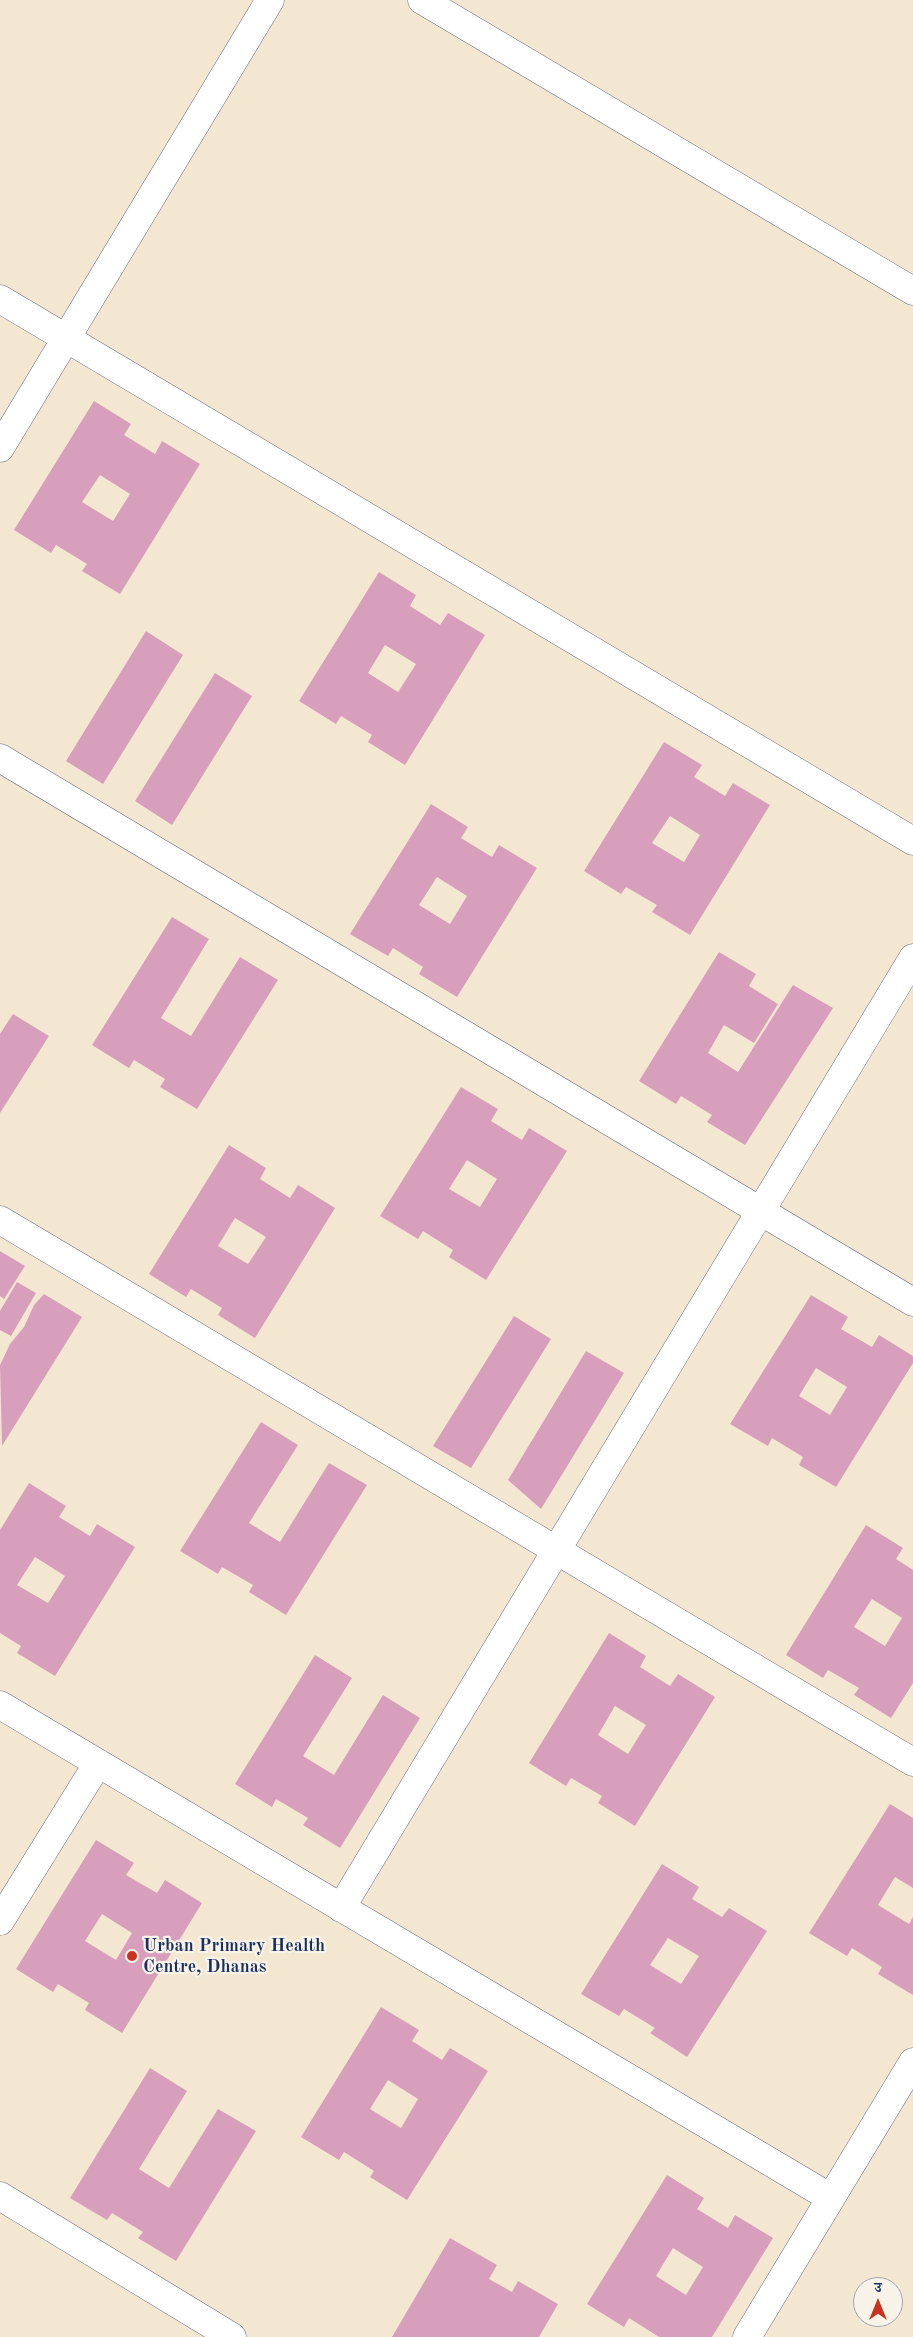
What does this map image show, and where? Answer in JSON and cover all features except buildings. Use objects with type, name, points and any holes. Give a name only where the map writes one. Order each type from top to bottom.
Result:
[{"type":"street","points":[[0,448],[270,0]]},
{"type":"street","points":[[422,0],[913,291]]},
{"type":"street","points":[[0,299],[913,841]]},
{"type":"street","points":[[0,758],[913,1302]]},
{"type":"street","points":[[341,1908],[913,958]]},
{"type":"street","points":[[0,1220],[913,1762]]},
{"type":"street","points":[[0,1705],[831,2198]]},
{"type":"street","points":[[0,1921],[98,1763]]},
{"type":"street","points":[[747,2337],[913,2062]]},
{"type":"street","points":[[0,2196],[232,2337]]},
{"type":"place","name":"Urban Primary Health Centre, Dhanas","points":[[132,1956]]}]
